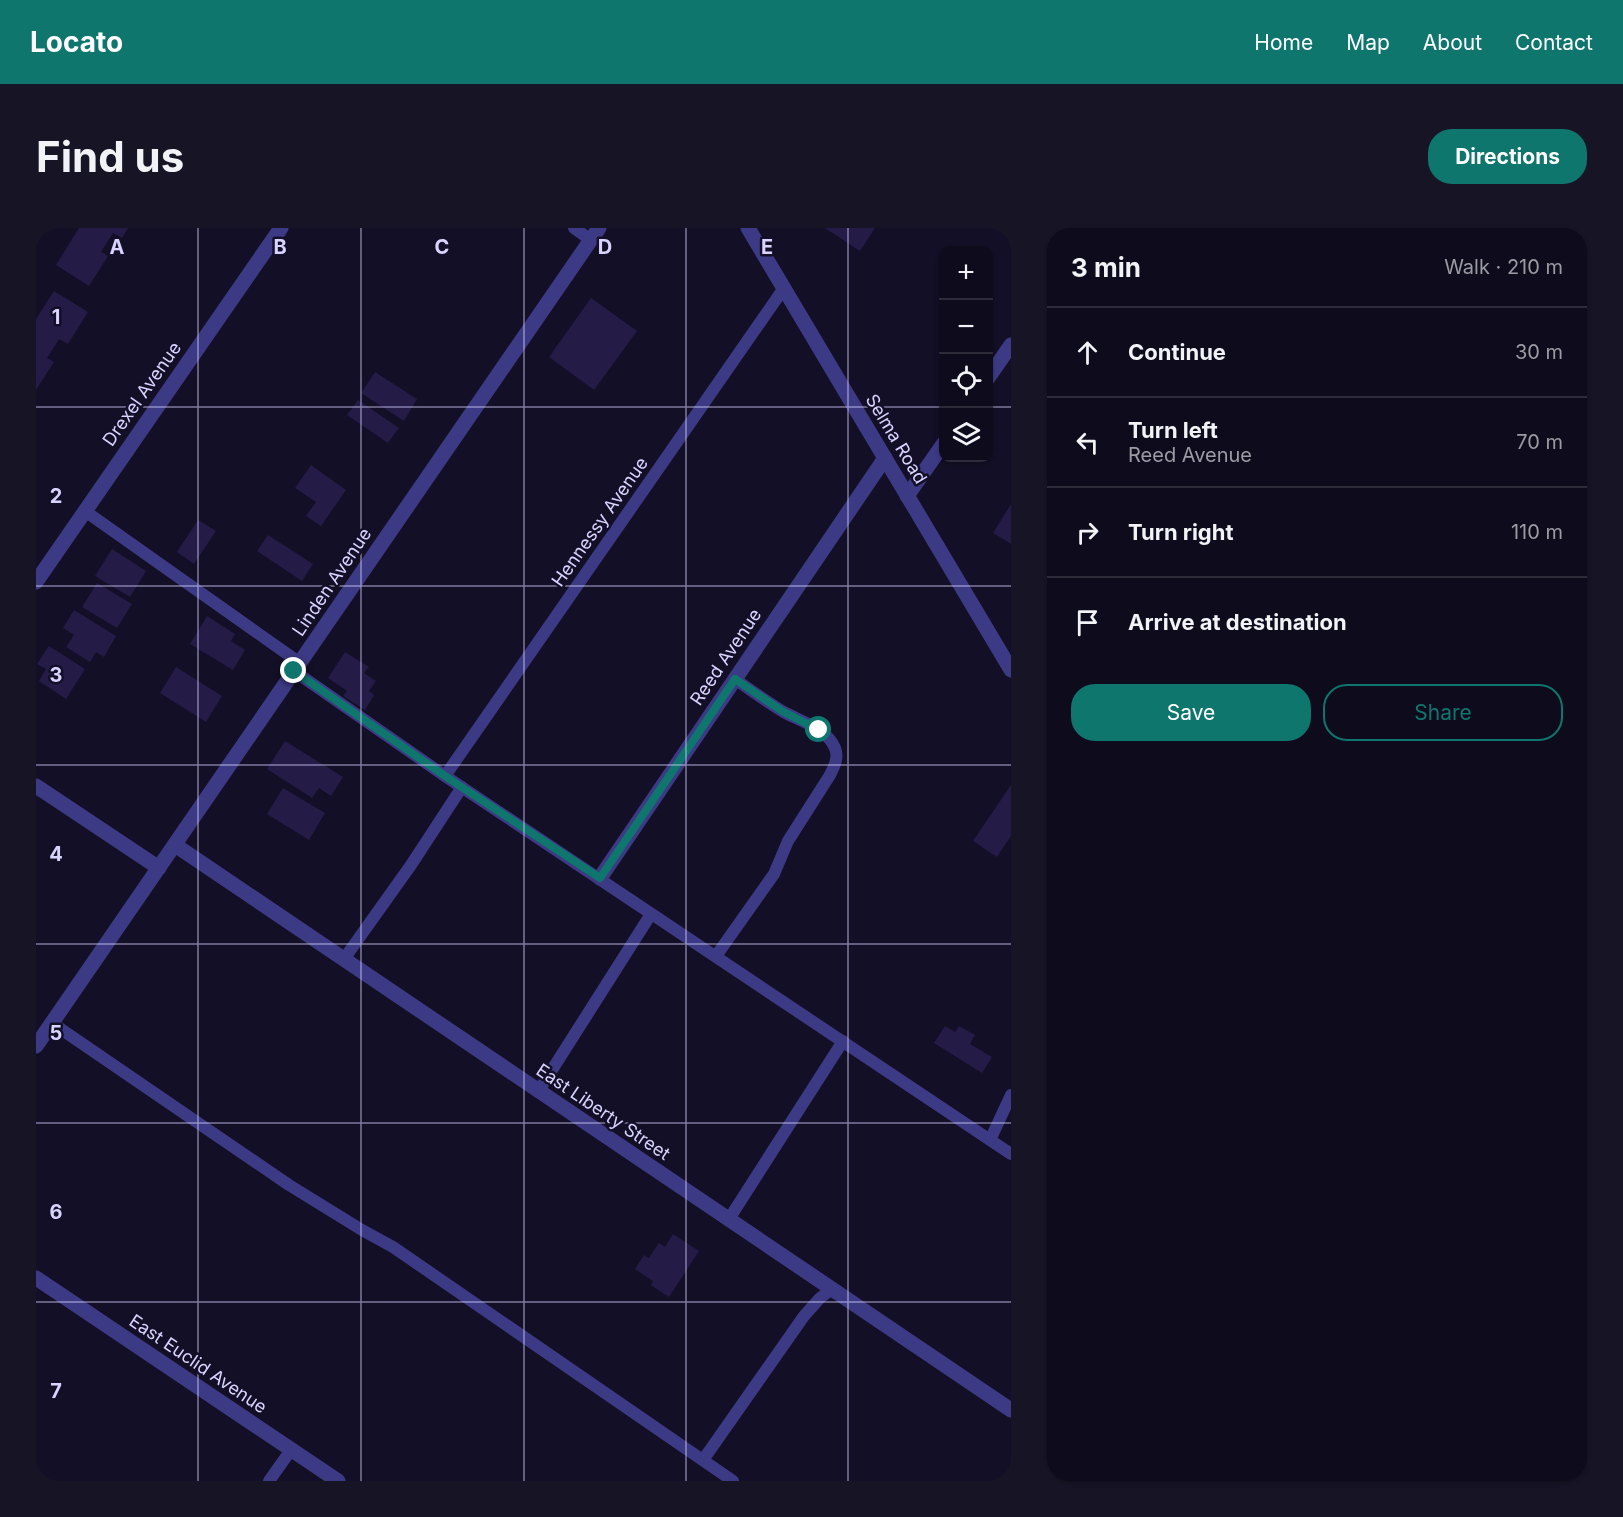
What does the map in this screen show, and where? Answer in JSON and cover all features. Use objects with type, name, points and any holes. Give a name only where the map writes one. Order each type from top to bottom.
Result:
[{"type":"street","name":"Drexel Avenue","points":[[36,582],[281,228]]},
{"type":"street","name":"Selma Road","points":[[748,228],[1011,670]]},
{"type":"street","name":"Linden Avenue","points":[[36,1046],[45,1026],[175,845],[595,234]]},
{"type":"street","points":[[993,371],[1011,345]]},
{"type":"street","points":[[907,496],[939,450]]},
{"type":"street","name":"Reed Avenue","points":[[600,878],[885,458]]},
{"type":"street","points":[[36,786],[159,868]]},
{"type":"street","name":"East Liberty Street","points":[[175,845],[1011,1410]]},
{"type":"street","name":"East Euclid Avenue","points":[[36,1278],[338,1481]]},
{"type":"lane","points":[[574,228],[595,234]]},
{"type":"lane","name":"Hennessy Avenue","points":[[445,776],[784,288]]},
{"type":"lane","points":[[85,511],[445,776],[1011,1154]]},
{"type":"lane","points":[[716,956],[774,874],[788,841],[830,775],[836,764],[837,756],[830,739],[819,730],[782,711],[735,679]]},
{"type":"lane","points":[[344,958],[411,865],[462,787]]},
{"type":"lane","points":[[538,1092],[651,914]]},
{"type":"lane","points":[[45,1026],[149,1088],[289,1185],[393,1247],[734,1481]]},
{"type":"lane","points":[[729,1219],[843,1041]]},
{"type":"lane","points":[[990,1140],[1011,1095]]},
{"type":"lane","points":[[703,1460],[804,1316],[820,1298],[832,1289]]},
{"type":"lane","points":[[269,1481],[291,1450]]},
{"type":"building","points":[[79,228],[128,228],[122,238],[113,233],[101,252],[108,256],[89,286],[56,265]]},
{"type":"building","points":[[825,228],[875,228],[860,251]]},
{"type":"building","points":[[54,291],[88,312],[68,344],[59,339],[47,358],[54,362],[36,390],[36,319]]},
{"type":"building","points":[[591,298],[637,331],[594,390],[549,357]]},
{"type":"building","points":[[375,372],[417,399],[404,421],[361,393]]},
{"type":"building","points":[[358,400],[399,428],[388,443],[347,415]]},
{"type":"building","points":[[311,465],[346,490],[321,526],[306,516],[316,502],[295,488]]},
{"type":"building","points":[[1011,504],[1011,544],[993,533]]},
{"type":"building","points":[[198,520],[216,531],[194,564],[177,552]]},
{"type":"building","points":[[268,535],[313,564],[302,581],[257,551]]},
{"type":"building","points":[[112,549],[146,571],[130,597],[95,576]]},
{"type":"building","points":[[97,583],[132,604],[117,628],[82,607]]},
{"type":"building","points":[[74,610],[116,636],[104,657],[96,652],[90,662],[66,647],[74,635],[63,628]]},
{"type":"building","points":[[207,616],[235,634],[231,641],[245,650],[233,670],[190,644]]},
{"type":"building","points":[[49,646],[85,669],[66,699],[39,681],[46,669],[37,664]]},
{"type":"building","points":[[345,652],[369,667],[364,673],[376,681],[369,691],[374,695],[365,710],[343,696],[347,691],[328,678]]},
{"type":"building","points":[[176,667],[222,696],[206,722],[160,693]]},
{"type":"building","points":[[285,741],[343,777],[331,796],[319,788],[312,798],[267,769]]},
{"type":"building","points":[[1011,785],[1011,836],[997,857],[973,841]]},
{"type":"building","points":[[283,788],[325,813],[309,840],[267,814]]},
{"type":"building","points":[[945,1026],[955,1032],[959,1026],[975,1035],[970,1044],[992,1057],[982,1073],[934,1043]]},
{"type":"building","points":[[673,1234],[699,1251],[669,1297],[651,1285],[653,1281],[635,1269],[644,1255],[649,1258],[659,1243],[665,1247]]},
{"type":"route","points":[[294,671],[445,776],[600,878],[735,679],[782,711],[819,730]]}]
